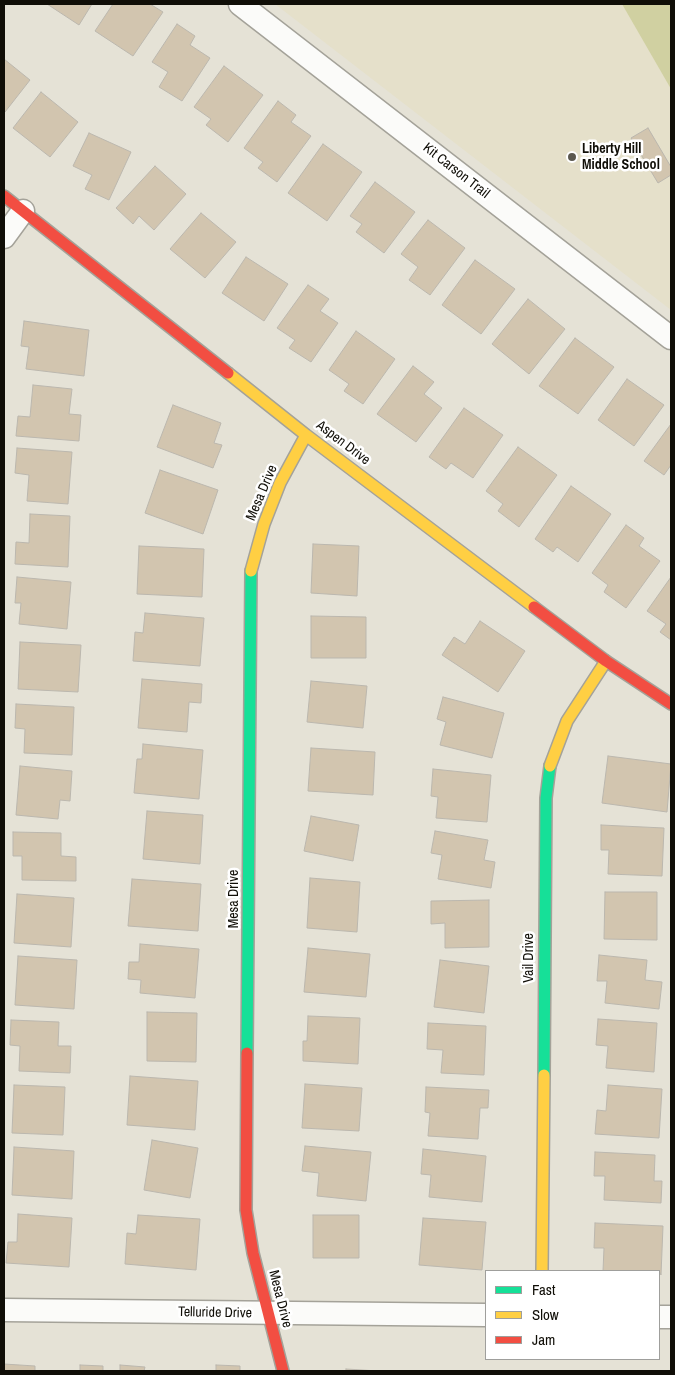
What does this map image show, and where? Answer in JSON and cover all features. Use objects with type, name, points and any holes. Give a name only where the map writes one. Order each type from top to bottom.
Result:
[{"type":"street","name":"Kit Carson Trail","points":[[240,4],[671,338]]},
{"type":"street","name":"Aspen Drive","points":[[4,196],[306,435],[606,661],[653,694],[671,704]]},
{"type":"street","points":[[4,237],[23,210]]},
{"type":"street","name":"Mesa Drive","points":[[283,1371],[253,1253],[246,1210],[251,570],[264,524],[280,483],[306,435]]},
{"type":"street","name":"Vail Drive","points":[[542,1270],[546,798],[551,761],[567,721],[606,661]]},
{"type":"street","name":"Telluride Drive","points":[[4,1310],[485,1315]]},
{"type":"shaded area","name":"Liberty Hill Middle School","points":[[275,4],[671,4],[671,310]]},
{"type":"green space","points":[[622,4],[671,4],[671,89]]},
{"type":"building","points":[[47,4],[92,4],[79,25]]},
{"type":"building","points":[[113,4],[150,4],[163,12],[133,56],[95,31]]},
{"type":"building","points":[[177,24],[195,36],[190,45],[210,58],[182,101],[159,87],[168,72],[152,62]]},
{"type":"building","points":[[4,59],[30,80],[5,112],[4,111]]},
{"type":"building","points":[[224,66],[263,95],[228,142],[206,125],[211,119],[194,107]]},
{"type":"building","points":[[41,92],[78,122],[50,157],[13,128]]},
{"type":"building","points":[[278,101],[296,115],[291,122],[311,136],[277,182],[258,168],[263,162],[244,148]]},
{"type":"building","points":[[648,128],[671,167],[671,175],[658,183],[631,138]]},
{"type":"building","points":[[89,133],[131,152],[109,200],[85,189],[92,175],[73,166]]},
{"type":"building","points":[[323,144],[362,172],[327,221],[288,193]]},
{"type":"building","points":[[155,166],[186,194],[154,230],[139,216],[133,224],[116,208]]},
{"type":"building","points":[[375,182],[415,212],[384,253],[356,232],[362,224],[350,216]]},
{"type":"building","points":[[201,213],[236,242],[205,278],[170,249]]},
{"type":"building","points":[[428,220],[465,248],[430,295],[409,280],[418,267],[401,254]]},
{"type":"building","points":[[246,257],[288,284],[264,321],[222,293]]},
{"type":"building","points":[[475,260],[515,289],[481,334],[442,305]]},
{"type":"building","points":[[308,285],[329,299],[320,311],[338,323],[311,362],[289,348],[295,340],[277,328]]},
{"type":"building","points":[[528,299],[565,329],[529,374],[492,344]]},
{"type":"building","points":[[24,321],[89,330],[84,376],[26,369],[29,347],[21,346]]},
{"type":"building","points":[[356,331],[395,359],[363,404],[344,391],[349,384],[329,370]]},
{"type":"building","points":[[575,338],[614,367],[578,414],[539,386]]},
{"type":"building","points":[[413,366],[434,382],[424,394],[442,408],[416,442],[377,414]]},
{"type":"building","points":[[627,379],[664,405],[634,446],[598,420]]},
{"type":"building","points":[[33,385],[72,389],[69,414],[81,415],[79,441],[16,436],[18,416],[30,417]]},
{"type":"building","points":[[173,405],[221,423],[214,443],[222,445],[213,468],[157,447]]},
{"type":"building","points":[[464,408],[503,435],[473,478],[451,463],[446,469],[429,457]]},
{"type":"building","points":[[671,424],[671,465],[664,475],[644,461]]},
{"type":"building","points":[[518,447],[557,475],[519,527],[498,511],[503,504],[486,491]]},
{"type":"building","points":[[17,448],[72,452],[68,504],[27,501],[29,475],[15,473]]},
{"type":"building","points":[[160,470],[218,490],[203,534],[145,513]]},
{"type":"building","points":[[571,486],[611,514],[578,562],[557,547],[553,552],[535,539]]},
{"type":"building","points":[[30,514],[70,516],[68,567],[15,564],[16,542],[29,543]]},
{"type":"building","points":[[626,525],[644,538],[639,546],[660,561],[626,608],[604,592],[608,585],[592,573]]},
{"type":"building","points":[[313,544],[359,546],[357,596],[311,593]]},
{"type":"building","points":[[139,546],[204,549],[202,597],[137,594]]},
{"type":"building","points":[[17,577],[71,582],[67,629],[19,624],[21,603],[15,603]]},
{"type":"building","points":[[671,577],[671,640],[660,632],[666,624],[647,611]]},
{"type":"building","points":[[145,613],[204,618],[200,666],[133,661],[135,632],[143,633]]},
{"type":"building","points":[[311,616],[366,617],[366,658],[311,658]]},
{"type":"building","points":[[480,621],[525,651],[498,692],[442,655],[454,637],[465,644]]},
{"type":"building","points":[[20,642],[81,645],[78,692],[18,689]]},
{"type":"building","points":[[142,679],[202,684],[201,703],[189,702],[187,732],[138,728]]},
{"type":"building","points":[[311,681],[367,686],[363,728],[307,722]]},
{"type":"building","points":[[443,697],[504,713],[492,758],[440,745],[446,722],[437,719]]},
{"type":"building","points":[[16,704],[74,707],[72,755],[24,753],[25,729],[15,728]]},
{"type":"building","points":[[143,744],[203,750],[199,799],[134,793],[137,759],[142,759]]},
{"type":"building","points":[[311,748],[375,752],[373,795],[308,791]]},
{"type":"building","points":[[608,756],[671,764],[667,812],[602,803]]},
{"type":"building","points":[[20,766],[72,771],[70,801],[60,800],[58,819],[16,815]]},
{"type":"building","points":[[433,769],[491,775],[487,822],[436,818],[438,797],[431,796]]},
{"type":"building","points":[[147,811],[203,815],[200,864],[143,859]]},
{"type":"building","points":[[311,816],[359,825],[353,861],[304,851]]},
{"type":"building","points":[[601,825],[664,828],[662,876],[608,874],[609,850],[601,850]]},
{"type":"building","points":[[435,831],[488,840],[484,860],[495,862],[491,888],[438,879],[442,855],[431,853]]},
{"type":"building","points":[[13,832],[61,833],[61,856],[76,857],[76,881],[22,880],[22,856],[13,856]]},
{"type":"building","points":[[310,878],[360,882],[357,932],[307,928]]},
{"type":"building","points":[[132,879],[201,884],[198,931],[128,926]]},
{"type":"building","points":[[605,892],[657,892],[657,940],[604,939]]},
{"type":"building","points":[[17,894],[74,898],[71,947],[14,943]]},
{"type":"building","points":[[489,900],[489,947],[445,948],[445,923],[431,924],[431,901]]},
{"type":"building","points":[[140,944],[199,949],[195,998],[140,993],[141,980],[128,979],[129,962],[139,962]]},
{"type":"building","points":[[308,948],[370,954],[366,997],[304,992]]},
{"type":"building","points":[[599,955],[647,960],[645,980],[662,982],[659,1009],[605,1003],[607,981],[597,981]]},
{"type":"building","points":[[18,956],[77,960],[74,1009],[15,1005]]},
{"type":"building","points":[[440,960],[489,966],[484,1013],[434,1007]]},
{"type":"building","points":[[147,1012],[197,1013],[196,1062],[147,1061]]},
{"type":"building","points":[[308,1016],[360,1018],[358,1064],[303,1061],[303,1041],[307,1041]]},
{"type":"building","points":[[598,1019],[657,1023],[654,1072],[606,1068],[608,1046],[596,1045]]},
{"type":"building","points":[[11,1020],[59,1022],[58,1046],[71,1046],[70,1073],[19,1071],[20,1046],[10,1045]]},
{"type":"building","points":[[428,1023],[486,1026],[484,1075],[441,1073],[443,1050],[427,1049]]},
{"type":"building","points":[[130,1076],[198,1081],[195,1130],[127,1125]]},
{"type":"building","points":[[305,1084],[362,1088],[359,1131],[302,1128]]},
{"type":"building","points":[[14,1085],[65,1087],[63,1135],[12,1133]]},
{"type":"building","points":[[608,1085],[662,1089],[659,1138],[595,1134],[597,1110],[606,1111]]},
{"type":"building","points":[[426,1087],[489,1090],[488,1108],[480,1108],[478,1139],[428,1136],[430,1113],[425,1112]]},
{"type":"building","points":[[152,1140],[198,1148],[190,1198],[144,1190]]},
{"type":"building","points":[[305,1146],[371,1152],[366,1201],[317,1196],[319,1173],[302,1171]]},
{"type":"building","points":[[14,1147],[74,1151],[72,1199],[12,1195]]},
{"type":"building","points":[[423,1149],[486,1156],[482,1202],[429,1197],[431,1175],[421,1174]]},
{"type":"building","points":[[595,1152],[655,1155],[654,1181],[662,1181],[661,1203],[604,1200],[605,1176],[594,1176]]},
{"type":"building","points":[[18,1214],[72,1218],[69,1267],[6,1263],[8,1242],[17,1242]]},
{"type":"building","points":[[138,1215],[200,1219],[196,1270],[125,1264],[127,1233],[136,1234]]},
{"type":"building","points":[[313,1215],[359,1215],[359,1258],[313,1258]]},
{"type":"building","points":[[423,1218],[486,1222],[482,1270],[419,1265]]},
{"type":"building","points":[[595,1223],[663,1226],[661,1275],[660,1270],[603,1270],[604,1248],[594,1248]]},
{"type":"building","points":[[4,1364],[35,1366],[35,1371],[4,1371]]},
{"type":"building","points":[[80,1365],[103,1366],[103,1371],[80,1371]]},
{"type":"building","points":[[120,1365],[145,1367],[144,1371],[120,1371]]},
{"type":"building","points":[[216,1365],[240,1366],[240,1371],[216,1371]]},
{"type":"building","points":[[346,1369],[378,1371],[346,1371]]},
{"type":"traffic: fast","points":[[247,1053],[251,571]]},
{"type":"traffic: fast","points":[[544,1075],[546,798],[550,766]]},
{"type":"traffic: slow","points":[[228,373],[306,435],[534,607]]},
{"type":"traffic: slow","points":[[251,571],[264,524],[280,483],[306,435]]},
{"type":"traffic: slow","points":[[550,766],[567,721],[606,661]]},
{"type":"traffic: slow","points":[[542,1270],[544,1075]]},
{"type":"traffic: jam","points":[[4,196],[228,373]]},
{"type":"traffic: jam","points":[[534,607],[606,661],[671,704]]},
{"type":"traffic: jam","points":[[247,1053],[246,1210],[253,1253],[283,1371]]},
{"type":"place","name":"Liberty Hill Middle School","points":[[572,157]]}]
